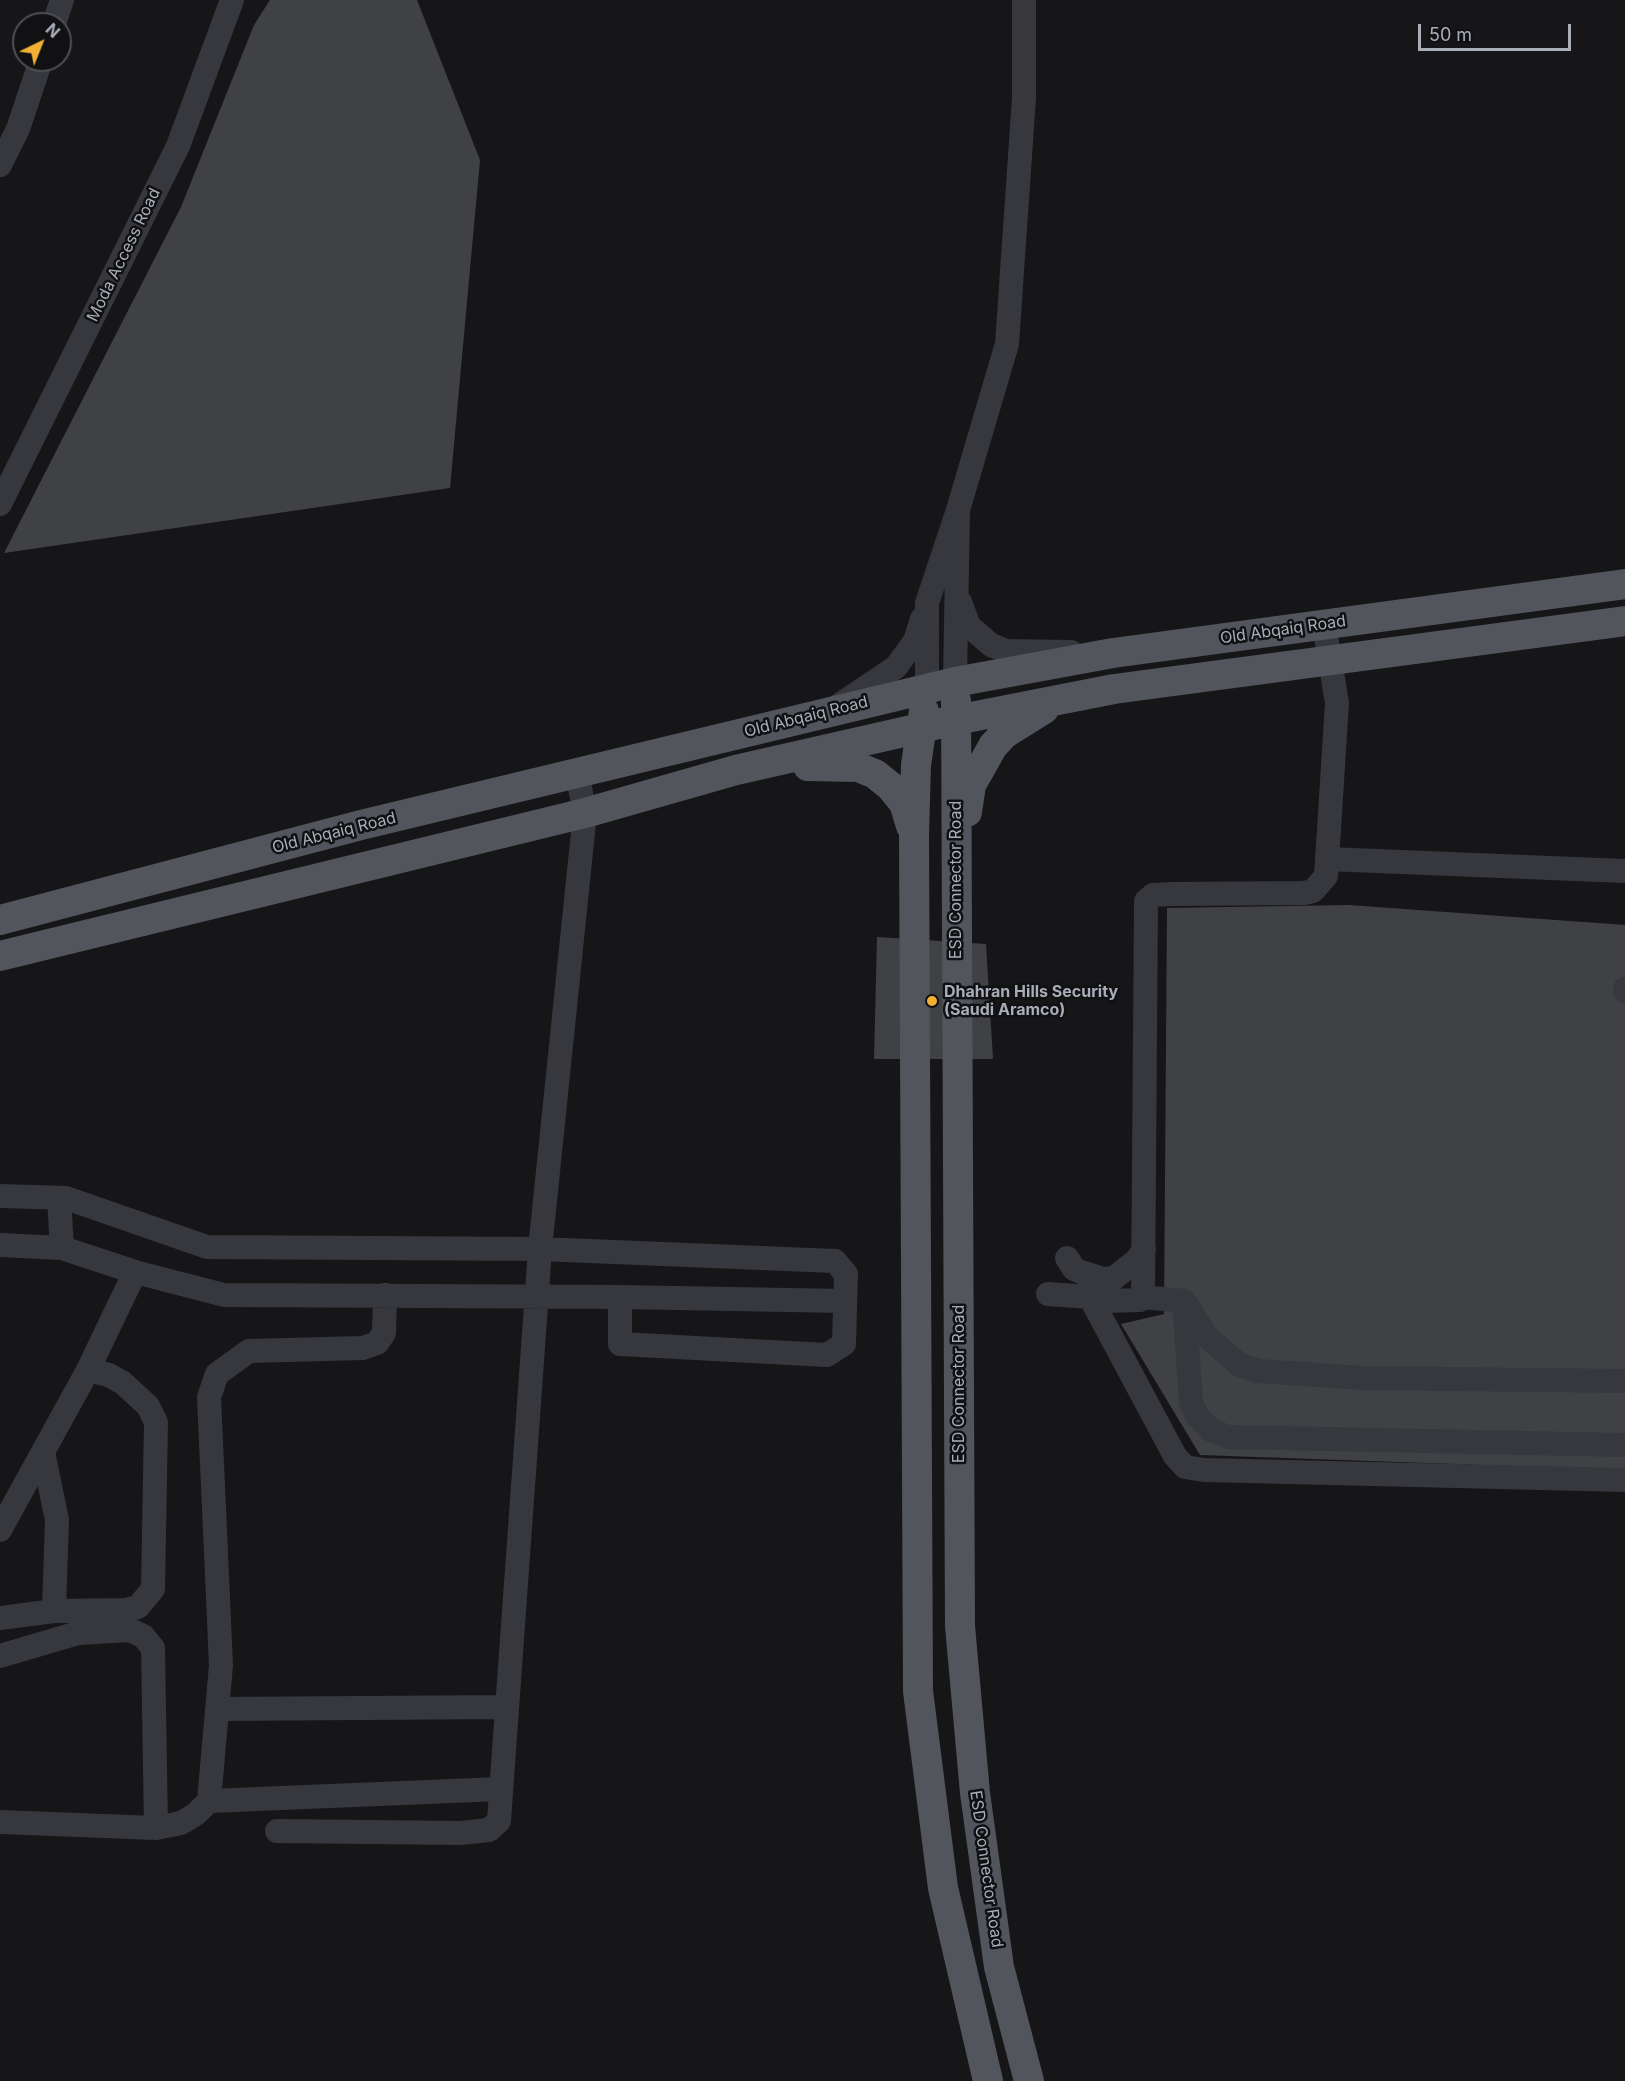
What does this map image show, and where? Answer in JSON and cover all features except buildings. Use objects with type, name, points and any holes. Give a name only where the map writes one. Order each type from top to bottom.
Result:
[{"type":"main road","name":"Old Abqaiq Road","points":[[0,920],[361,825],[941,685],[1113,653],[1625,584]]},
{"type":"main road","points":[[0,956],[585,813],[736,770],[956,720],[1076,696],[1625,621]]},
{"type":"main road","name":"ESD Connector Road","points":[[941,685],[956,720],[960,1626],[972,1769],[999,1966],[1029,2081]]},
{"type":"main road","points":[[941,685],[922,728],[916,765],[914,835],[918,1691],[943,1888],[988,2081]]},
{"type":"main road","points":[[956,877],[971,785],[986,756],[1004,734],[1020,723],[1039,711],[1076,696]]},
{"type":"main road","points":[[736,770],[836,764],[858,767],[875,774],[891,786],[904,803],[914,835]]},
{"type":"main road","points":[[917,1277],[959,1278]]},
{"type":"street","name":"Moda Access Road","points":[[0,504],[178,146],[232,0]]},
{"type":"street","points":[[829,711],[896,667],[915,641],[958,510],[1007,344],[1024,98],[1024,0]]},
{"type":"street","points":[[0,165],[18,129],[37,72]]},
{"type":"street","points":[[941,685],[957,593],[958,510]]},
{"type":"street","points":[[957,593],[969,626],[991,645],[1006,651],[1113,653]]},
{"type":"street","points":[[927,603],[941,685]]},
{"type":"street","points":[[1143,1297],[1146,901],[1153,895],[1313,891],[1326,876],[1337,703],[1324,624]]},
{"type":"street","points":[[277,1831],[461,1833],[489,1830],[499,1821],[536,1295],[585,813],[577,773]]},
{"type":"street","points":[[1327,859],[1625,871]]},
{"type":"street","points":[[0,1196],[59,1198],[207,1247],[540,1249],[835,1261],[846,1274],[844,1344],[827,1355],[620,1344],[620,1297]]},
{"type":"street","points":[[59,1198],[62,1248]]},
{"type":"street","points":[[0,1245],[62,1248],[135,1272],[224,1294],[536,1295],[845,1301]]},
{"type":"street","points":[[1144,1250],[1137,1260],[1114,1278],[1103,1279],[1081,1272],[1074,1269],[1067,1258],[1064,1276],[1048,1294],[1098,1299],[1140,1300],[1143,1297],[1184,1301]]},
{"type":"street","points":[[0,1530],[88,1370],[135,1272]]},
{"type":"street","points":[[209,1802],[220,1665],[209,1397],[217,1374],[249,1351],[363,1348],[376,1342],[384,1333],[385,1295]]},
{"type":"street","points":[[1098,1299],[1181,1452],[1191,1461],[1625,1470]]},
{"type":"street","points":[[1098,1299],[1175,1456],[1185,1467],[1204,1470],[1625,1480]]},
{"type":"street","points":[[1184,1301],[1195,1338],[1205,1409],[1219,1422],[1234,1427],[1625,1435]]},
{"type":"street","points":[[1184,1301],[1207,1337],[1240,1365],[1258,1371],[1363,1378],[1625,1381]]},
{"type":"street","points":[[1184,1301],[1191,1402],[1198,1417],[1211,1430],[1228,1437],[1625,1445]]},
{"type":"street","points":[[1195,1338],[1238,1377],[1258,1384],[1535,1394],[1625,1393]]},
{"type":"street","points":[[0,1618],[54,1611],[126,1610],[138,1607],[153,1589],[155,1578],[156,1422],[147,1406],[123,1383],[109,1375],[88,1370]]},
{"type":"street","points":[[43,1452],[58,1530],[54,1611]]},
{"type":"street","points":[[0,1656],[78,1633],[130,1630],[143,1636],[153,1648],[156,1828]]},
{"type":"street","points":[[218,1708],[506,1707]]},
{"type":"street","points":[[0,1822],[156,1828],[181,1823],[196,1814],[209,1802],[500,1789]]},
{"type":"place","name":"Dhahran Hills Security (Saudi Aramco)","points":[[932,1001]]}]
